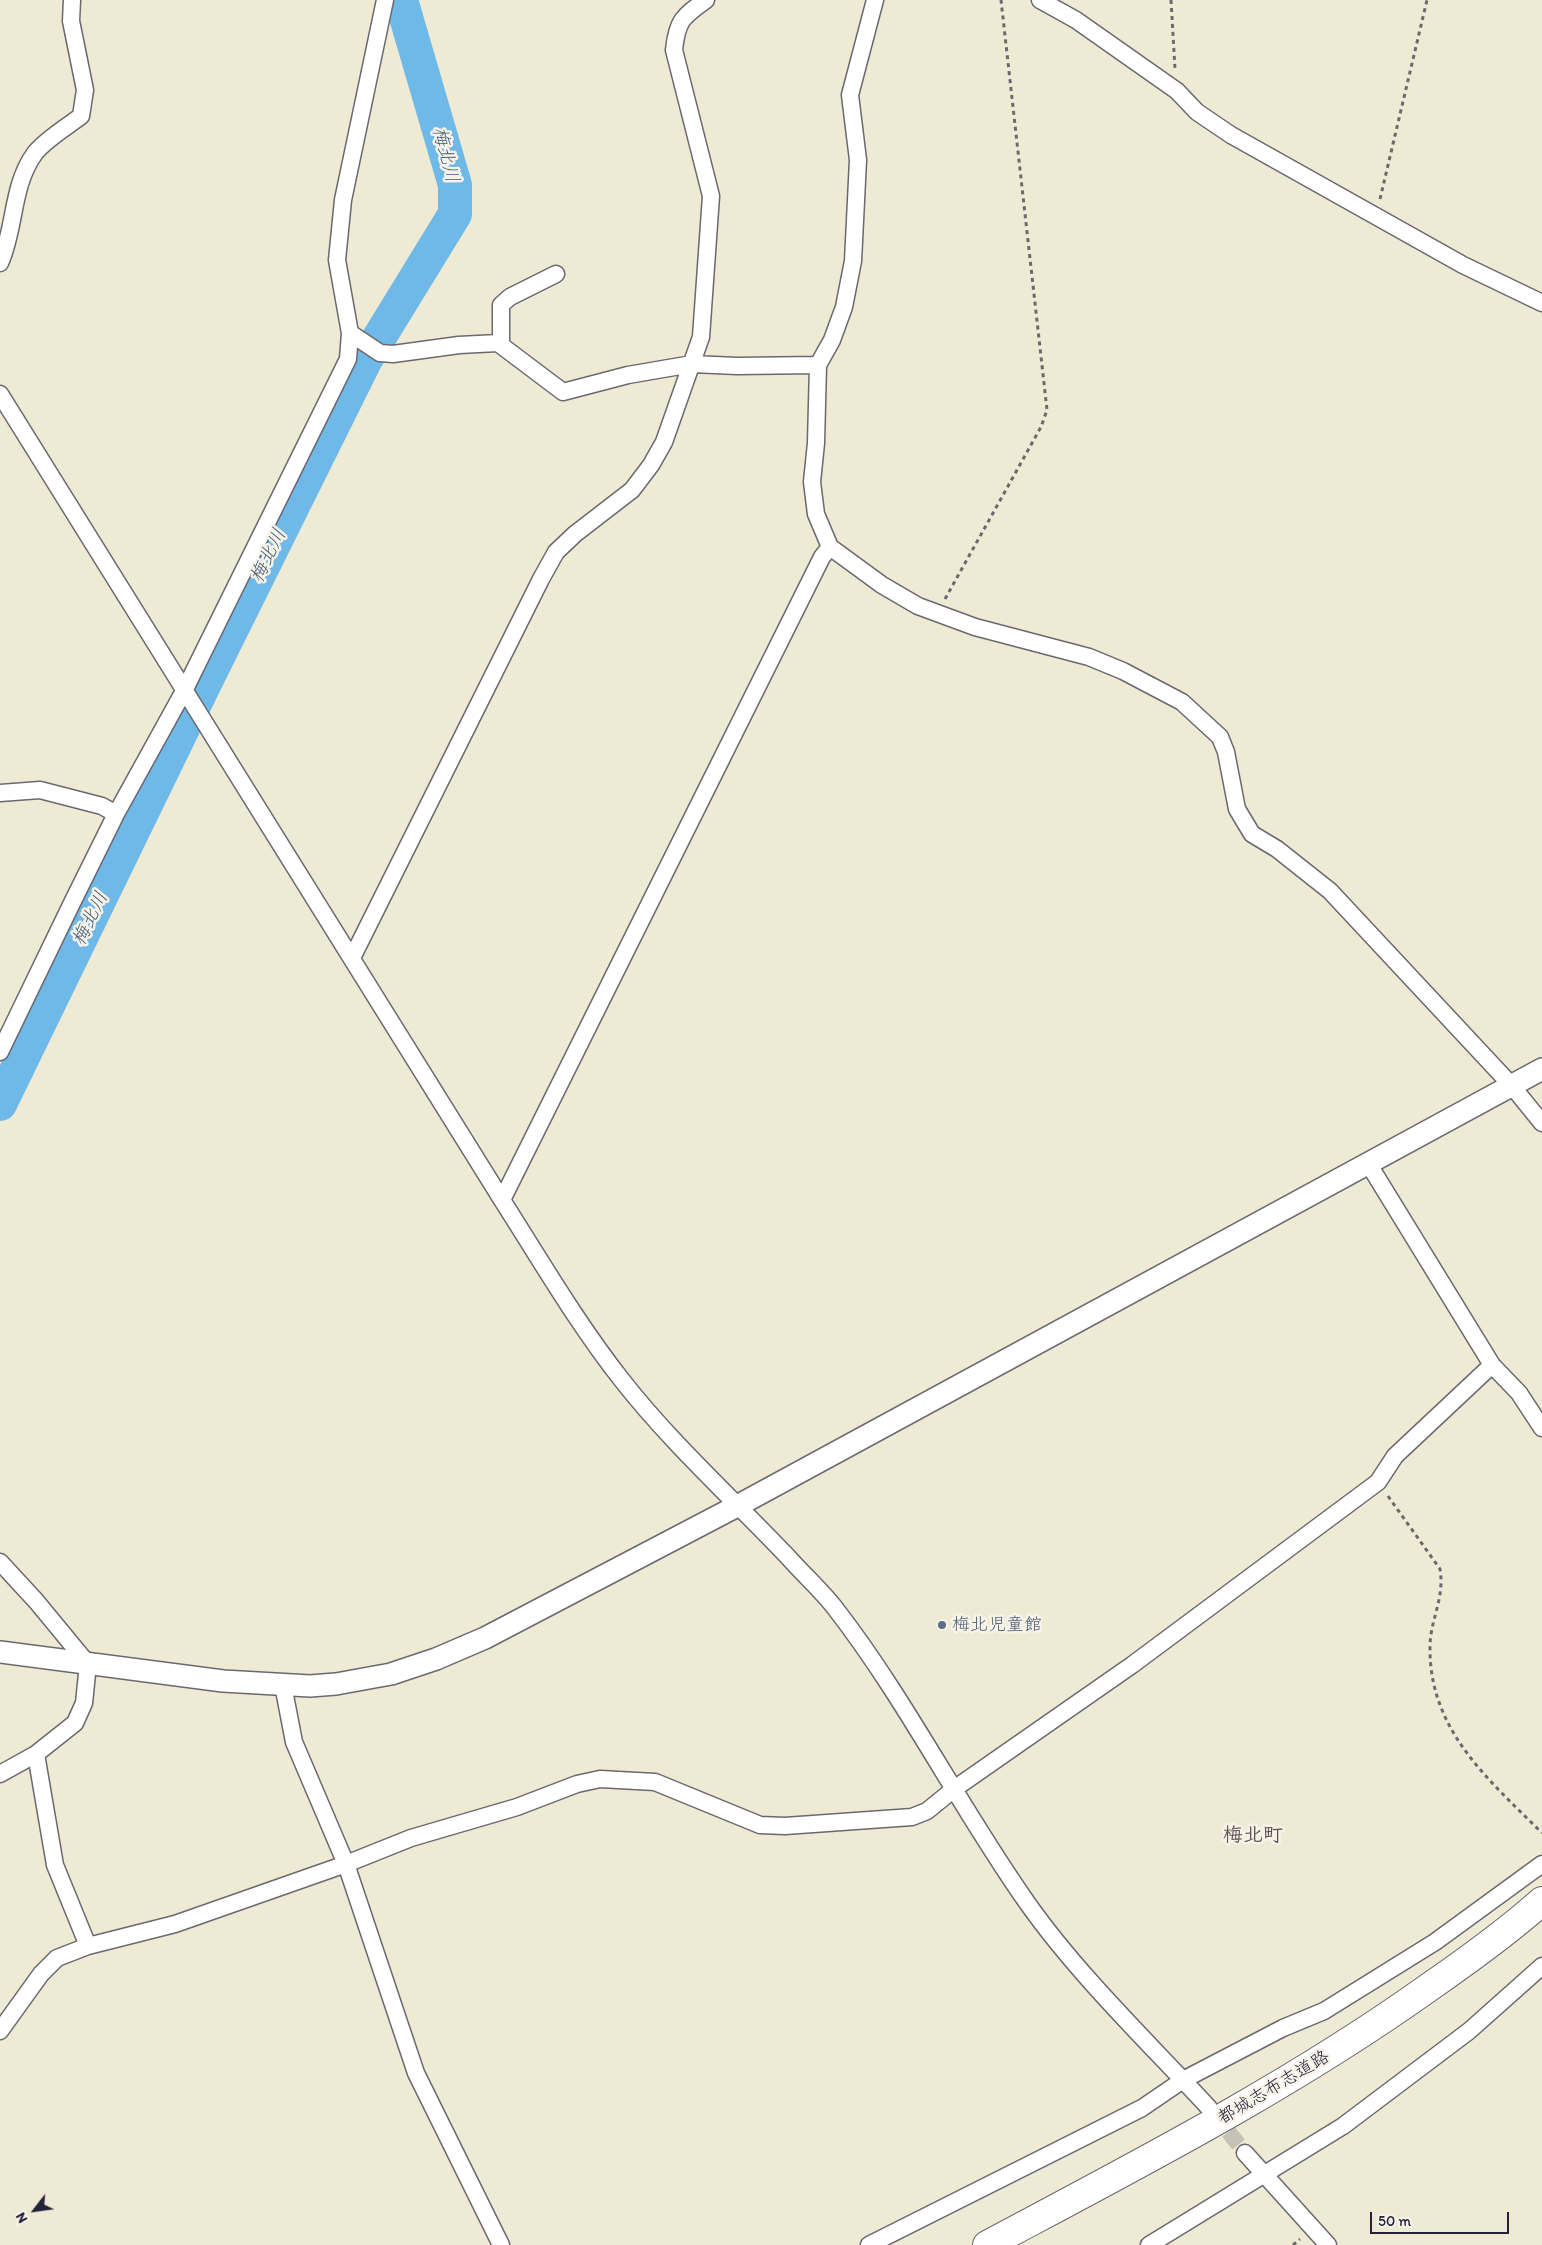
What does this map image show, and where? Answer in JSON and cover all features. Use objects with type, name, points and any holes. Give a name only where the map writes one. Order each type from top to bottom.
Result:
[{"type":"highway","name":"都城志布志道路","points":[[987,2245],[1196,2134],[1294,2076],[1371,2028],[1465,1962],[1542,1901]]},
{"type":"highway","name":"都城志布志道路","points":[[1022,2245],[1201,2150],[1295,2096],[1385,2040],[1467,1983],[1542,1925]]},
{"type":"street","points":[[0,263],[5,250],[18,185],[36,152],[81,116],[85,90],[71,21],[72,0]]},
{"type":"street","points":[[0,1052],[116,814],[185,690],[348,359],[355,337],[337,260],[343,200],[386,0]]},
{"type":"street","points":[[352,958],[541,578],[556,552],[575,534],[632,490],[651,465],[664,442],[701,337],[711,196],[674,50],[677,26],[693,9],[706,0]]},
{"type":"street","points":[[875,0],[850,95],[858,160],[853,261],[844,307],[832,340],[818,365],[816,443],[812,482],[816,514],[830,546],[882,585],[918,606],[975,626],[1089,657],[1123,671],[1182,702],[1220,737],[1226,752],[1237,809],[1252,834],[1277,849],[1330,891],[1512,1086],[1542,1123]]},
{"type":"street","points":[[1040,0],[1076,20],[1177,90],[1197,112],[1231,135],[1463,265],[1542,303]]},
{"type":"street","points":[[501,345],[501,305],[510,297],[556,274]]},
{"type":"street","points":[[355,337],[380,353],[393,354],[498,342],[563,392],[628,375],[692,364],[737,366],[818,365]]},
{"type":"street","points":[[0,394],[502,1200],[569,1306],[621,1380],[690,1457],[832,1604],[860,1640],[984,1839],[1030,1907],[1085,1974],[1209,2108]]},
{"type":"street","points":[[502,1200],[822,557],[830,546]]},
{"type":"street","points":[[0,793],[40,790],[102,806],[116,814]]},
{"type":"street","points":[[0,1652],[223,1681],[310,1686],[336,1684],[391,1674],[436,1658],[486,1638],[738,1505],[1542,1069]]},
{"type":"street","points":[[1368,1163],[1492,1365],[1519,1393],[1542,1428]]},
{"type":"street","points":[[0,2030],[42,1974],[57,1958],[88,1946],[175,1924],[346,1864],[411,1838],[517,1806],[577,1784],[600,1779],[655,1782],[760,1825],[784,1826],[912,1817],[927,1811],[954,1789],[1132,1665],[1378,1482],[1395,1456],[1492,1365]]},
{"type":"street","points":[[0,1562],[36,1601],[88,1664],[84,1703],[75,1723],[36,1754],[0,1774]]},
{"type":"street","points":[[283,1685],[294,1742],[346,1864],[416,2073],[501,2245]]},
{"type":"street","points":[[36,1754],[55,1865],[88,1946]]},
{"type":"street","points":[[869,2245],[1142,2108],[1183,2080],[1283,2028],[1324,2011],[1435,1942],[1542,1864]]},
{"type":"street","points":[[1150,2245],[1351,2120],[1469,2031],[1542,1966]]},
{"type":"street","points":[[1245,2153],[1267,2174],[1328,2245]]},
{"type":"path","points":[[937,613],[1041,427],[1047,410],[1001,0]]},
{"type":"path","points":[[1171,0],[1177,90]]},
{"type":"path","points":[[1373,214],[1377,209],[1427,0]]},
{"type":"path","points":[[1378,1482],[1440,1569],[1442,1583],[1430,1645],[1430,1668],[1438,1703],[1454,1735],[1477,1768],[1542,1832]]},
{"type":"waterway","name":"梅北川","points":[[0,1104],[205,683],[366,359],[455,214],[455,185],[401,0]]},
{"type":"tunnel","points":[[1214,2113],[1245,2153]]},
{"type":"place","name":"梅北児童館","points":[[942,1625]]},
{"type":"district","name":"梅北町","points":[[1253,1836]]}]
